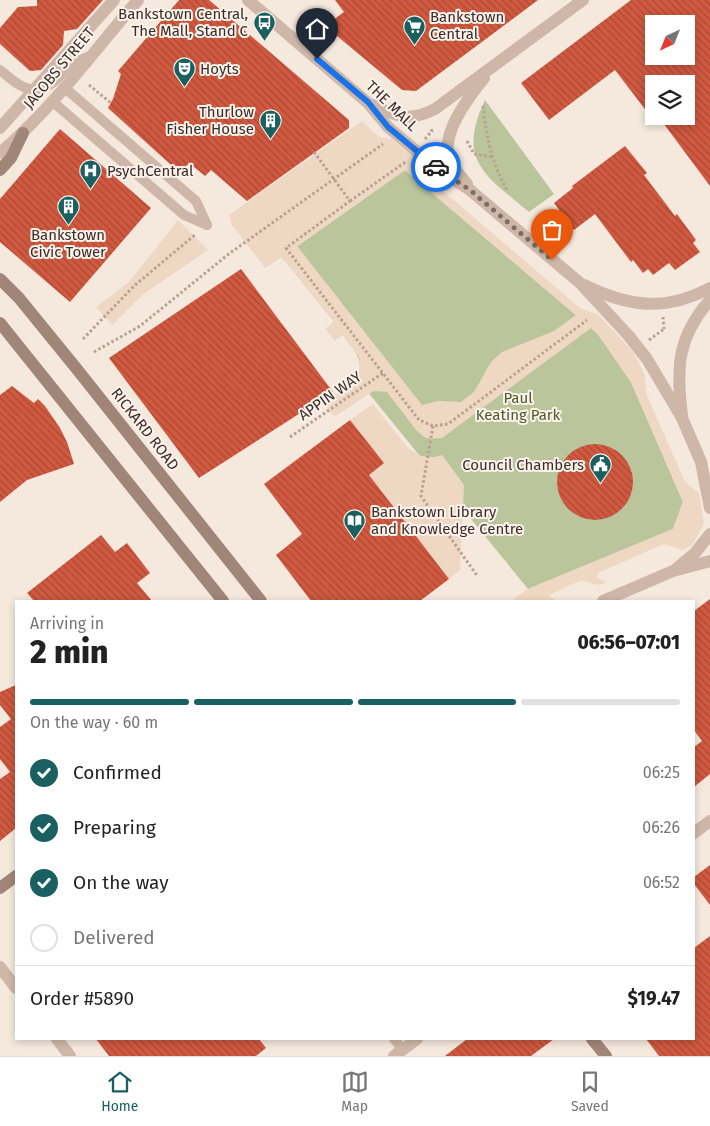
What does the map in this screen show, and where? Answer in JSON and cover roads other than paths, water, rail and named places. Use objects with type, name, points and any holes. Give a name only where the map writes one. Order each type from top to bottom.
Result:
[{"type":"main road","points":[[0,170],[11,158],[23,133]]},
{"type":"main road","name":"RICKARD ROAD","points":[[0,279],[19,298],[71,361],[260,600]]},
{"type":"main road","points":[[0,323],[221,600]]},
{"type":"main road","points":[[0,888],[15,877]]},
{"type":"main road","points":[[593,1040],[606,1056]]},
{"type":"street","name":"JACOBS STREET","points":[[0,128],[114,0]]},
{"type":"street","name":"JACOBS STREET","points":[[0,153],[23,133],[66,88],[138,0]]},
{"type":"street","name":"THE MALL","points":[[248,0],[368,102],[395,133],[440,171],[470,190],[580,283],[639,348],[682,418],[701,462],[710,508]]},
{"type":"street","points":[[368,102],[399,116],[414,117],[435,109],[583,0]]},
{"type":"street","points":[[470,190],[451,165],[448,156],[448,145],[463,108],[494,66]]},
{"type":"street","points":[[580,283],[629,303],[644,304],[662,304],[684,300],[710,288]]},
{"type":"street","points":[[682,418],[679,382],[680,359],[692,325],[710,300]]},
{"type":"street","name":"THE MALL","points":[[701,462],[710,473]]},
{"type":"street","points":[[673,571],[695,553],[710,534]]},
{"type":"street","points":[[605,600],[673,571],[710,561]]},
{"type":"street","points":[[695,832],[710,820]]},
{"type":"street","points":[[0,967],[15,987]]},
{"type":"street","points":[[58,1040],[70,1056]]},
{"type":"street","points":[[399,1053],[416,1040]]},
{"type":"lane","points":[[0,70],[23,87],[33,91],[49,86],[69,66],[91,56]]},
{"type":"lane","points":[[53,102],[184,215],[208,225],[196,201],[66,88]]},
{"type":"lane","points":[[394,1040],[399,1053]]},
{"type":"place","name":"Bankstown Central, The Mall, Stand C","points":[[264,42]]},
{"type":"place","name":"Bankstown Central","points":[[414,45]]},
{"type":"place","name":"Hoyts","points":[[184,88]]},
{"type":"place","name":"Thurlow Fisher House","points":[[270,140]]},
{"type":"place","name":"PsychCentral","points":[[91,190]]},
{"type":"place","name":"Bankstown Civic Tower","points":[[68,225]]},
{"type":"place","name":"Council Chambers","points":[[600,484]]},
{"type":"place","name":"Bankstown Library and Knowledge Centre","points":[[355,540]]},
{"type":"park label","name":"Paul Keating Park","points":[[518,406]]}]
